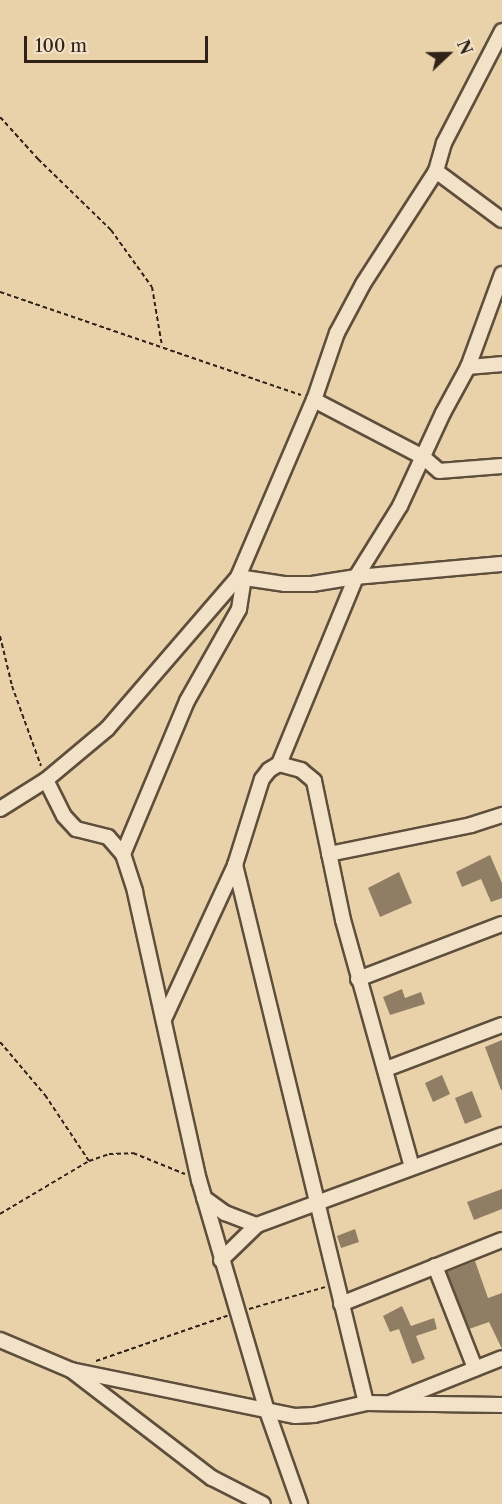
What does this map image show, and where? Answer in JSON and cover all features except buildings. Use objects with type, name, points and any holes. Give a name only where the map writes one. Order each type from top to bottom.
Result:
[{"type":"street","points":[[123,854],[187,701],[239,609],[241,577],[314,400],[337,333],[358,293],[436,171],[444,143],[502,31]]},
{"type":"street","points":[[436,171],[502,220]]},
{"type":"street","points":[[164,1019],[235,865],[262,779],[269,770],[279,764],[356,577],[400,506],[468,367],[502,274]]},
{"type":"street","points":[[468,367],[502,364]]},
{"type":"street","points":[[314,400],[423,458],[439,471],[502,466]]},
{"type":"street","points":[[241,577],[285,584],[312,584],[356,577],[502,564]]},
{"type":"street","points":[[0,809],[46,780],[106,729],[241,577]]},
{"type":"street","points":[[279,764],[302,770],[314,781],[358,979],[386,1069],[412,1167]]},
{"type":"street","points":[[46,780],[64,816],[76,829],[108,837],[123,854],[135,892],[199,1180],[267,1411],[300,1504]]},
{"type":"street","points":[[329,854],[471,825],[502,815]]},
{"type":"street","points":[[235,865],[366,1404]]},
{"type":"street","points":[[358,979],[502,924]]},
{"type":"street","points":[[386,1069],[502,1024]]},
{"type":"street","points":[[221,1260],[257,1225],[502,1135]]},
{"type":"street","points":[[204,1198],[225,1214],[257,1225]]},
{"type":"street","points":[[341,1304],[502,1240]]},
{"type":"street","points":[[435,1266],[475,1368]]},
{"type":"street","points":[[0,1340],[71,1370],[267,1411],[314,1415],[366,1404],[502,1405]]},
{"type":"street","points":[[386,1404],[502,1358]]},
{"type":"street","points":[[71,1370],[212,1478],[263,1504]]},
{"type":"path","points":[[0,117],[38,159],[111,230],[153,287],[162,347]]},
{"type":"path","points":[[0,292],[314,400]]},
{"type":"path","points":[[0,636],[12,686],[46,780]]},
{"type":"path","points":[[0,1042],[45,1095],[89,1161]]},
{"type":"path","points":[[0,1214],[89,1161],[109,1154],[133,1153],[199,1180]]},
{"type":"path","points":[[93,1362],[237,1312],[336,1284]]}]
